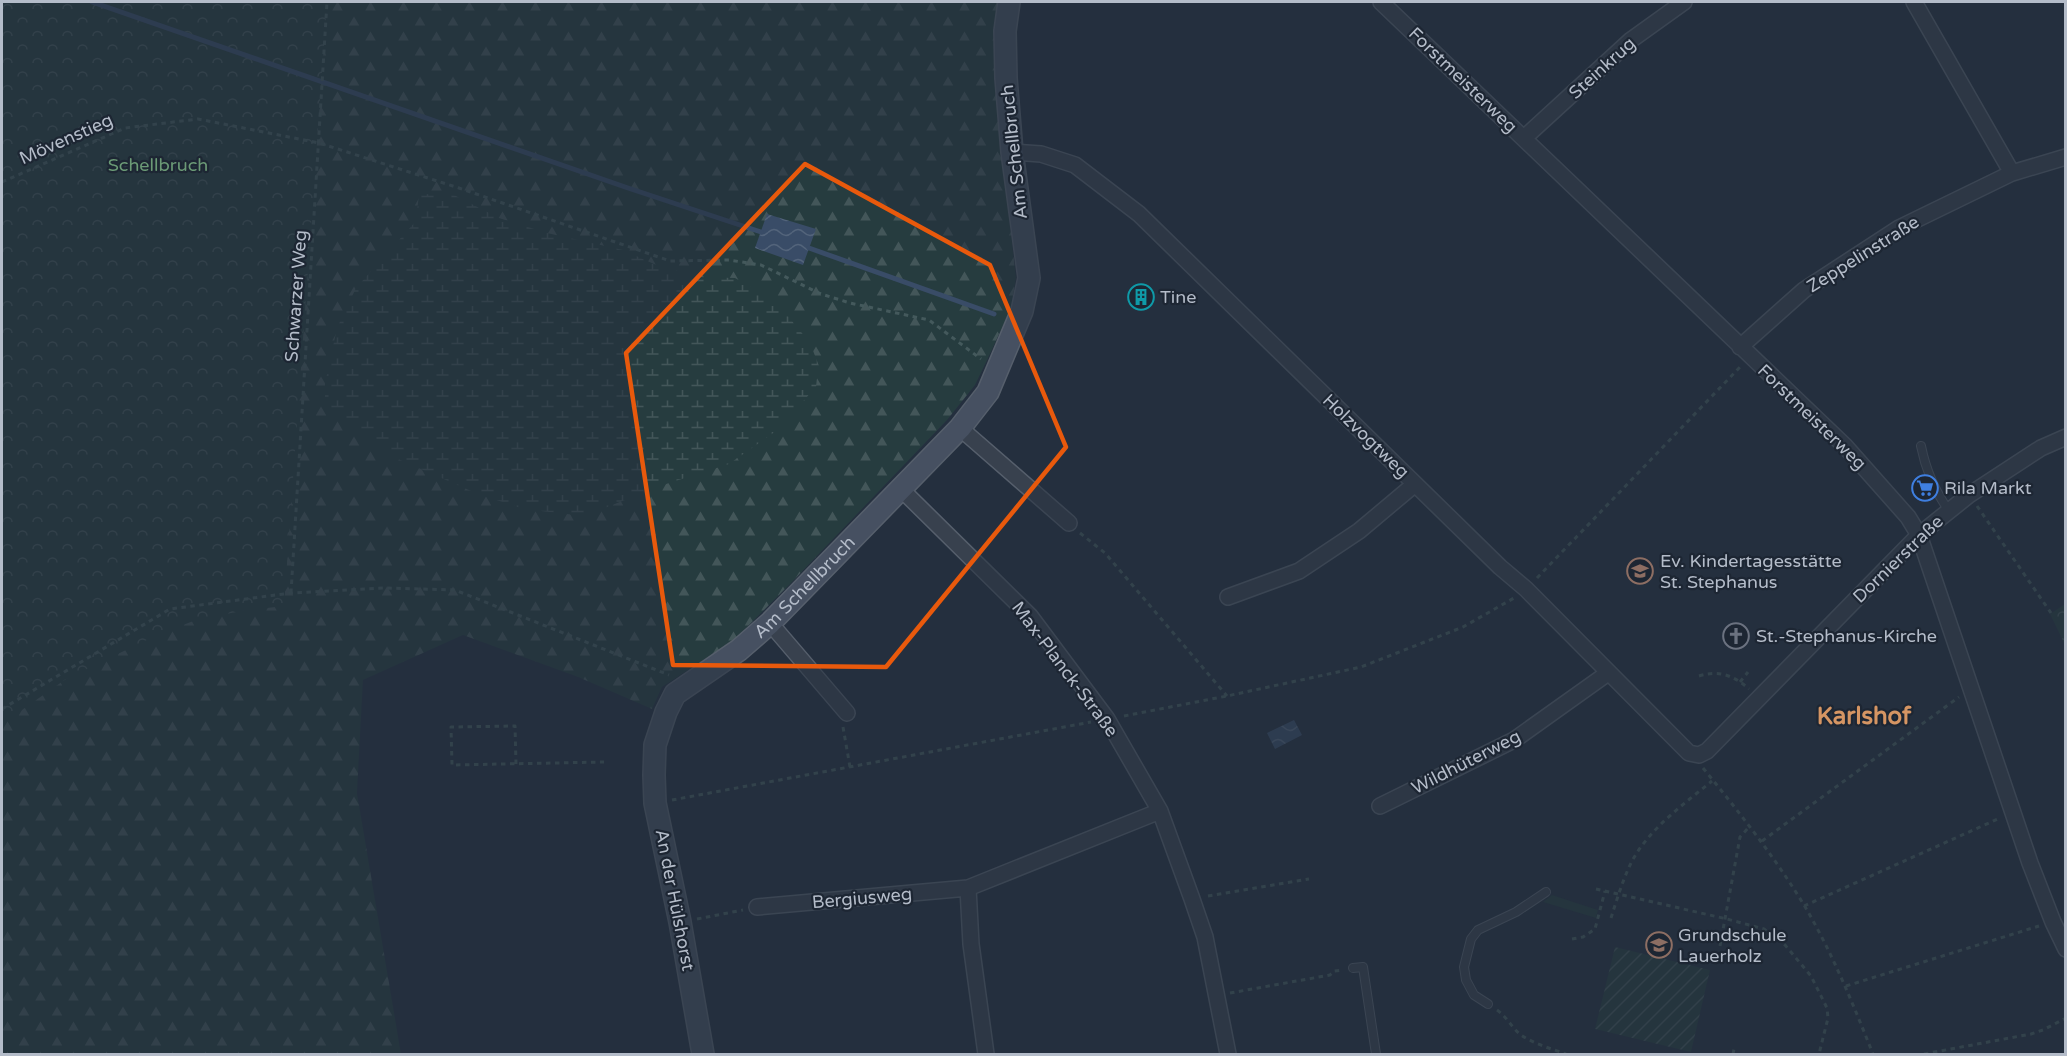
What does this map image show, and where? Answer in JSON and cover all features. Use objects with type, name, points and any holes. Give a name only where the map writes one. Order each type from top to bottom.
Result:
[{"type":"street","name":"Am Schellbruch","points":[[655,745],[666,712],[675,694],[739,650],[770,623],[960,428],[988,392],[1022,311],[1029,278],[1012,152],[1005,31],[1009,2]]},
{"type":"street","name":"Forstmeisterweg","points":[[1381,2],[1845,446],[1908,517],[1919,535],[2012,812],[2052,922],[2066,949]]},
{"type":"street","name":"Steinkrug","points":[[1524,138],[1632,40],[1684,2]]},
{"type":"street","points":[[1914,2],[2012,173]]},
{"type":"street","name":"Holzvogtweg","points":[[1012,152],[1041,154],[1075,165],[1139,214],[1500,567],[1526,589],[1689,753],[1699,755]]},
{"type":"street","name":"Zeppelinstraße","points":[[1745,352],[1804,290],[1899,228],[2012,173],[2066,157]]},
{"type":"street","points":[[960,428],[1069,523]]},
{"type":"street","name":"Dornierstraße","points":[[1699,755],[1707,751],[1759,699],[1919,535],[1969,495],[2041,448],[2066,437]]},
{"type":"street","points":[[1228,597],[1299,571],[1359,531],[1415,484]]},
{"type":"street","name":"Max-Planck-Straße","points":[[900,488],[1030,616],[1107,719],[1160,811],[1192,899],[1205,937],[1228,1054]]},
{"type":"street","points":[[770,623],[843,708]]},
{"type":"street","name":"Wildhüterweg","points":[[1380,806],[1514,740],[1608,673]]},
{"type":"street","name":"An der Hülshorst","points":[[655,745],[655,803],[680,922],[703,1054]]},
{"type":"street","name":"Bergiusweg","points":[[757,907],[968,888],[1160,811]]},
{"type":"street","points":[[968,888],[970,944],[986,1054]]},
{"type":"lane","points":[[1922,446],[1929,476],[1936,493],[1949,511]]},
{"type":"lane","points":[[1488,1004],[1474,995],[1466,980],[1464,967],[1471,939],[1478,930],[1516,912],[1546,892]]},
{"type":"lane","points":[[1353,968],[1363,967],[1376,1054]]},
{"type":"path","name":"Schwarzer Weg","points":[[291,593],[327,2]]},
{"type":"path","name":"Mövenstieg","points":[[2,182],[125,128],[198,119],[319,143],[459,188],[670,261],[729,260],[761,265],[821,294],[850,303],[929,320],[998,370]]},
{"type":"path","points":[[655,803],[1227,696],[1361,666],[1463,627],[1526,589],[1745,352]]},
{"type":"path","points":[[1969,495],[2051,613]]},
{"type":"path","points":[[1069,523],[1105,553],[1227,696]]},
{"type":"path","points":[[2,709],[170,609],[291,593],[383,588],[455,590],[690,683]]},
{"type":"path","points":[[1740,682],[1748,672]]},
{"type":"path","points":[[1699,676],[1725,674],[1740,682],[1759,699]]},
{"type":"path","points":[[1762,841],[1970,688]]},
{"type":"path","points":[[843,708],[850,767]]},
{"type":"path","points":[[516,764],[516,726],[452,727],[452,765],[516,764],[604,762]]},
{"type":"path","points":[[1699,755],[1701,767],[1762,841],[1804,906],[1846,986],[1873,1054]]},
{"type":"path","points":[[1611,918],[1632,860],[1652,834],[1675,811],[1713,780]]},
{"type":"path","points":[[1804,906],[2012,812]]},
{"type":"path","points":[[1720,946],[1740,837],[1750,826]]},
{"type":"path","points":[[1192,899],[1309,879]]},
{"type":"path","points":[[1596,889],[1764,929],[1785,945],[1811,976],[1827,1008],[1828,1018],[1819,1054]]},
{"type":"path","points":[[1572,939],[1583,937],[1595,929],[1605,891]]},
{"type":"path","points":[[680,922],[757,907]]},
{"type":"path","points":[[1846,986],[2052,922]]},
{"type":"path","points":[[1216,995],[1330,975],[1334,971],[1353,968]]},
{"type":"path","points":[[1488,1004],[1505,1016],[1520,1034],[1566,1054]]},
{"type":"path","points":[[1924,1054],[2031,1034],[2066,1018]]},
{"type":"path","points":[[1733,1054],[1734,1049]]},
{"type":"highlighted area","points":[[805,164],[990,265],[1066,447],[886,667],[673,665],[626,353]]},
{"type":"green space","name":"Schellbruch","points":[[2,2],[327,2],[284,606],[196,620],[157,635],[66,679],[2,724]]},
{"type":"green space","points":[[145,2],[998,2],[994,31],[996,79],[1016,278],[1011,308],[975,385],[947,420],[734,640],[662,687],[652,709],[578,677],[463,635],[363,680],[357,793],[401,1054],[2,1054],[2,553]]},
{"type":"green space","points":[[419,194],[454,195],[499,218],[547,233],[623,250],[654,264],[698,277],[735,278],[775,300],[810,343],[819,366],[816,387],[776,431],[729,464],[666,484],[584,516],[524,509],[478,494],[398,459],[349,429],[325,405],[325,384],[337,328],[356,288],[416,221]]},
{"type":"green space","points":[[2065,604],[2065,645],[2050,614]]},
{"type":"green space","points":[[1552,895],[1598,910],[1596,918],[1543,902]]},
{"type":"green space","points":[[1615,947],[1710,970],[1691,1052],[1595,1029]]},
{"type":"water","points":[[767,214],[816,229],[803,265],[755,248]]},
{"type":"water","points":[[1294,720],[1302,735],[1275,749],[1267,733]]},
{"type":"waterway","points":[[92,2],[761,232]]},
{"type":"waterway","points":[[809,248],[994,314]]},
{"type":"place","name":"Tine","points":[[1141,297]]},
{"type":"place","name":"Rila Markt","points":[[1925,488]]},
{"type":"place","name":"Ev. Kindertagesstätte St. Stephanus","points":[[1640,571]]},
{"type":"place","name":"St.-Stephanus-Kirche","points":[[1736,636]]},
{"type":"place","name":"Grundschule Lauerholz","points":[[1659,945]]},
{"type":"district","name":"Karlshof","points":[[1864,716]]}]
